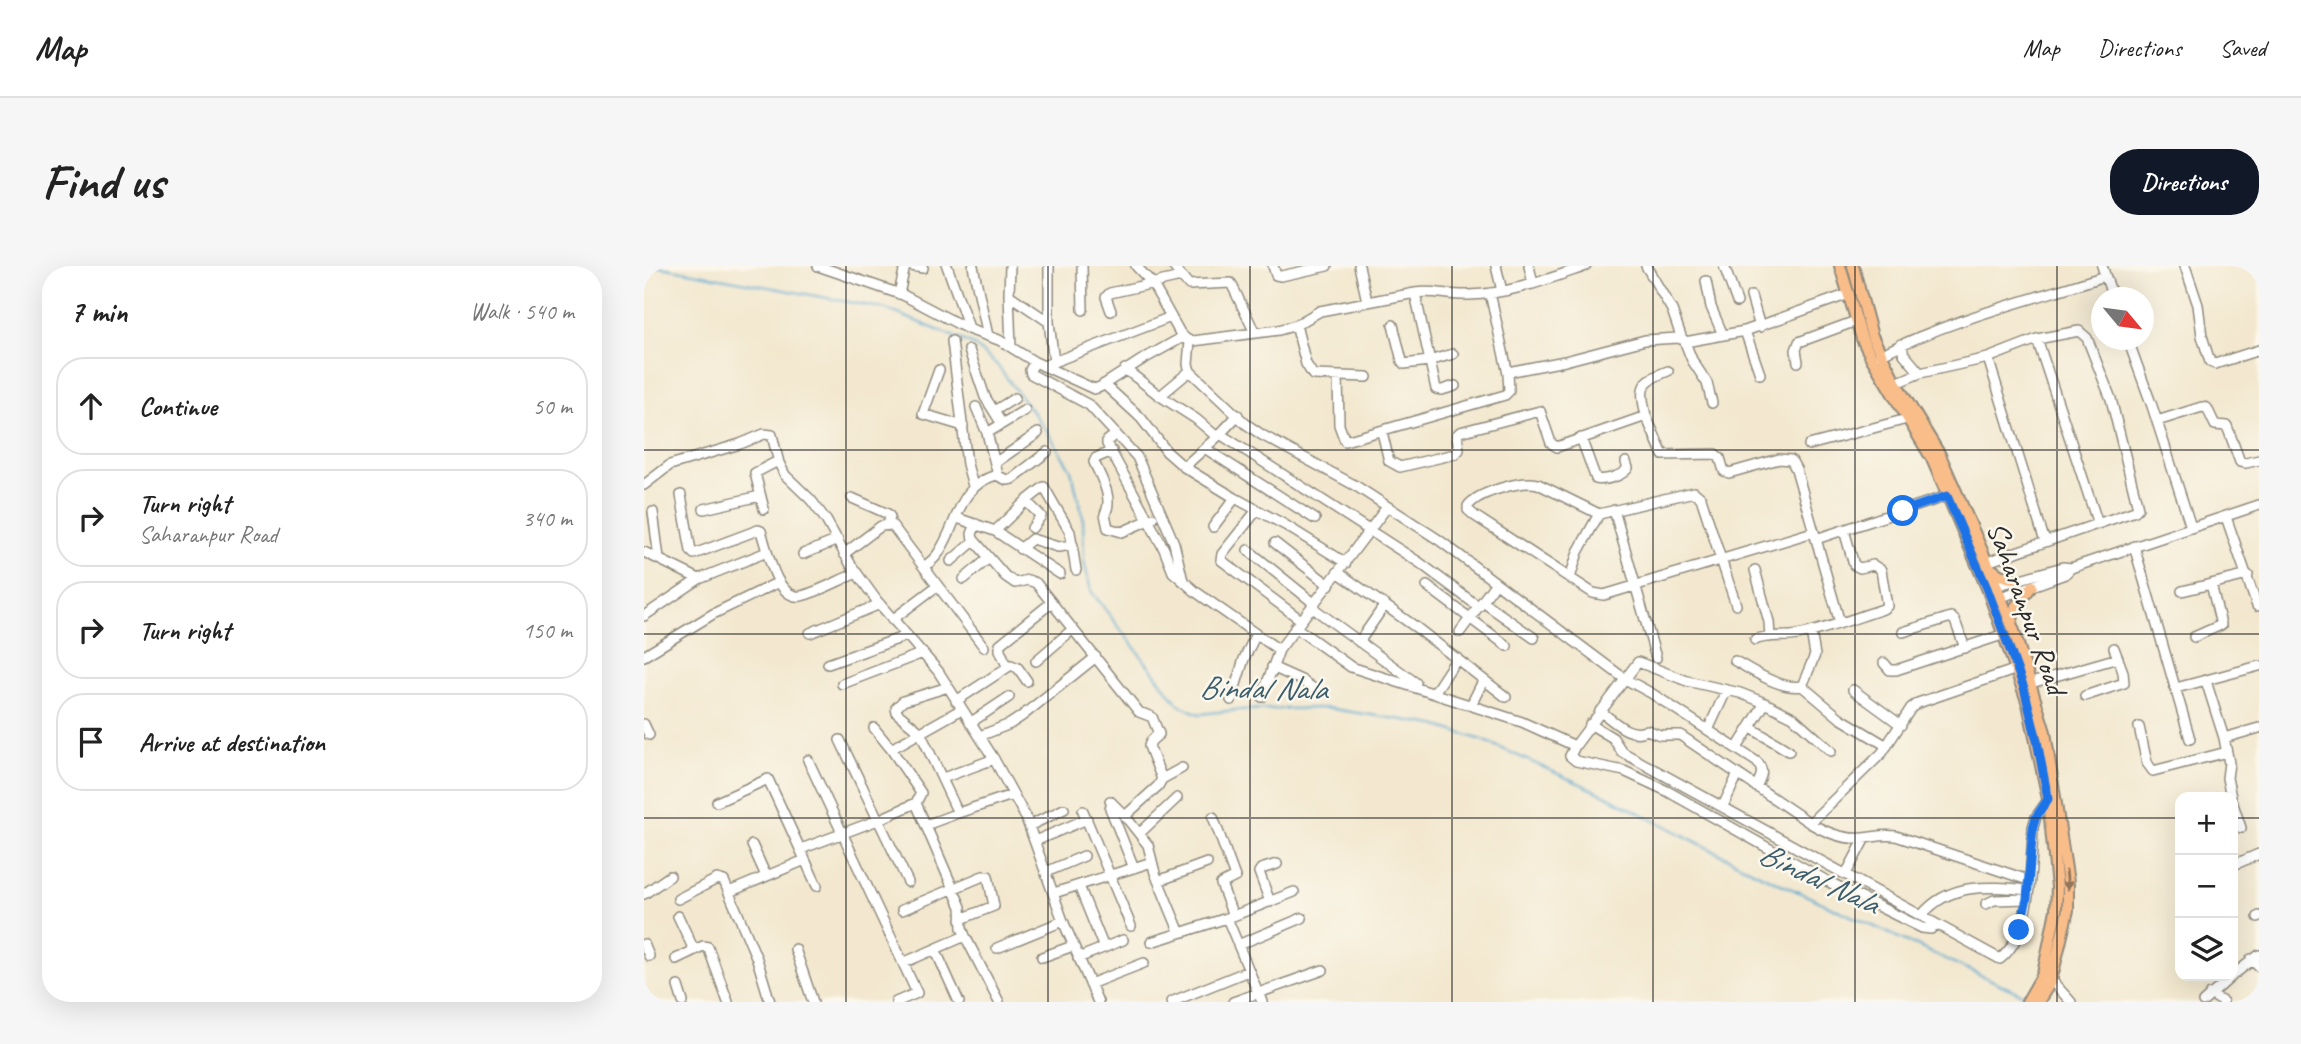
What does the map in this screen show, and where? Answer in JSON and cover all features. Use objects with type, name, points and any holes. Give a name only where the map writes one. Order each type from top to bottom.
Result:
[{"type":"main road","name":"Saharanpur Road","points":[[1840,266],[1856,321],[1872,359],[1907,419],[1936,457],[1947,496],[1993,593],[2011,623],[2045,732],[2051,795]]},
{"type":"main road","name":"Saharanpur Road","points":[[1853,266],[1872,336],[1936,457],[1988,565],[2002,635],[2017,669],[2037,741],[2068,882],[2068,911],[2045,983]]},
{"type":"main road","points":[[1988,565],[2008,578],[2017,580]]},
{"type":"main road","points":[[2011,623],[2016,606],[2032,586]]},
{"type":"main road","points":[[2027,1002],[2045,983]]},
{"type":"main road","points":[[2038,1002],[2045,983]]},
{"type":"street","points":[[818,266],[838,269],[899,294],[1090,388],[1097,388],[1125,369],[1187,339],[1255,333],[1296,325],[1320,311],[1430,290],[1468,296],[1502,291],[1534,284],[1586,266]]},
{"type":"street","points":[[899,294],[905,266]]},
{"type":"street","points":[[911,266],[923,268]]},
{"type":"street","points":[[947,266],[968,329]]},
{"type":"street","points":[[973,266],[988,336]]},
{"type":"street","points":[[1010,266],[1011,348]]},
{"type":"street","points":[[1049,266],[1049,322],[1054,362]]},
{"type":"street","points":[[1082,266],[1083,310]]},
{"type":"street","points":[[1136,266],[1152,284],[1187,339],[1190,371],[1238,415],[1262,435],[1356,486],[1439,540],[1625,678],[1737,748],[1762,768],[1756,787]]},
{"type":"street","points":[[1174,266],[1181,277],[1193,285],[1231,283],[1255,333]]},
{"type":"street","points":[[1273,266],[1276,275],[1281,276],[1327,266]]},
{"type":"street","points":[[1359,266],[1367,301]]},
{"type":"street","points":[[1496,266],[1502,291]]},
{"type":"street","points":[[1529,266],[1534,284]]},
{"type":"street","points":[[1646,266],[1672,310],[1692,360],[1707,383],[1712,403]]},
{"type":"street","points":[[1724,266],[1737,302]]},
{"type":"street","points":[[2185,266],[2198,304],[2202,337],[2210,362],[2215,365],[2259,351]]},
{"type":"street","points":[[1881,355],[1901,344],[2104,271]]},
{"type":"street","points":[[1111,311],[1106,299],[1108,294],[1181,277]]},
{"type":"street","points":[[1706,281],[1711,307],[1723,335]]},
{"type":"street","points":[[1415,293],[1436,389],[1455,386]]},
{"type":"street","points":[[1338,377],[1339,425],[1343,439],[1348,441],[1504,395],[1509,391],[1508,374],[1490,293]]},
{"type":"street","points":[[1508,374],[1645,340],[1683,340],[1745,331],[1849,294]]},
{"type":"street","points":[[1009,295],[1049,322]]},
{"type":"street","points":[[1751,296],[1760,327]]},
{"type":"street","points":[[1171,317],[1054,362],[1039,364],[1030,370],[1031,374],[1086,402],[1140,462],[1174,543],[1182,580]]},
{"type":"street","points":[[1798,362],[1796,350],[1799,342],[1856,321]]},
{"type":"street","points":[[1296,325],[1310,373],[1316,376],[1367,377]]},
{"type":"street","points":[[1393,325],[1403,364],[1429,361],[1452,354]]},
{"type":"street","points":[[1745,331],[1760,374]]},
{"type":"street","points":[[1896,383],[1920,373],[1988,358],[2037,339],[2082,331],[2111,399],[2138,508],[1988,565]]},
{"type":"street","points":[[2037,339],[2098,524]]},
{"type":"street","points":[[953,341],[967,464],[973,486]]},
{"type":"street","points":[[1901,344],[1905,354],[1920,373]]},
{"type":"street","points":[[969,350],[982,389],[1002,424]]},
{"type":"street","points":[[2132,350],[2191,527]]},
{"type":"street","points":[[1988,358],[2046,542]]},
{"type":"street","points":[[1125,369],[1160,397],[1219,436],[1325,500],[1534,638]]},
{"type":"street","points":[[939,370],[923,414],[963,426]]},
{"type":"street","points":[[1160,397],[1190,371]]},
{"type":"street","points":[[1668,371],[1650,378],[1641,393],[1646,416],[1662,456],[1715,454],[1720,458],[1724,471],[1729,473],[1779,459],[1791,460],[1796,469],[1840,623]]},
{"type":"street","points":[[1104,384],[1141,418],[1167,452],[1184,467],[1236,499],[1285,524],[1346,563]]},
{"type":"street","points":[[994,411],[1015,398]]},
{"type":"street","points":[[976,407],[987,433],[998,475],[1007,480],[1012,479],[1047,452]]},
{"type":"street","points":[[2157,421],[2202,407],[2207,408],[2215,425],[2228,426],[2240,462],[2259,460]]},
{"type":"street","points":[[987,433],[1025,410]]},
{"type":"street","points":[[1381,432],[1389,461],[1400,467],[1455,454],[1459,450],[1457,435],[1460,432],[1536,411],[1542,413],[1554,447],[1646,416]]},
{"type":"street","points":[[1184,467],[1206,449],[1238,415]]},
{"type":"street","points":[[1809,444],[1907,419]]},
{"type":"street","points":[[995,463],[1038,433]]},
{"type":"street","points":[[1116,433],[1107,443],[1172,569],[1182,580],[1279,650]]},
{"type":"street","points":[[644,485],[670,464],[740,444],[764,434],[770,434],[774,438],[778,461],[785,475],[811,500],[857,573],[905,636],[923,653],[994,759],[1029,826],[1063,921],[1098,1002]]},
{"type":"street","points":[[1581,439],[1596,479],[1606,479],[1626,472],[1626,462]]},
{"type":"street","points":[[1206,449],[1315,519]]},
{"type":"street","points":[[1112,451],[1096,458],[1094,462],[1107,494],[1108,509],[1105,514],[1108,528],[1122,532],[1160,514]]},
{"type":"street","points":[[764,509],[755,473],[778,461]]},
{"type":"street","points":[[924,568],[938,554],[957,518],[963,499],[973,486],[998,475]]},
{"type":"street","points":[[1736,605],[1721,559],[1701,498],[1694,492],[1600,514],[1530,482],[1511,485],[1475,499],[1468,506],[1468,510],[1475,516],[1570,578],[1598,595],[1604,595],[1721,559],[1844,530],[1947,496]]},
{"type":"street","points":[[995,531],[1026,500],[1043,487],[1046,488],[1070,532],[1076,570]]},
{"type":"street","points":[[681,495],[691,551],[694,554],[757,530],[761,531],[779,582],[789,594],[802,596],[857,573]]},
{"type":"street","points":[[704,509],[760,496]]},
{"type":"street","points":[[852,498],[888,514],[888,524]]},
{"type":"street","points":[[1213,527],[1236,499]]},
{"type":"street","points":[[1026,500],[1041,516],[1032,528]]},
{"type":"street","points":[[1993,593],[2032,586],[2065,574],[2071,568],[2259,505]]},
{"type":"street","points":[[1262,697],[1279,650],[1387,507]]},
{"type":"street","points":[[1257,510],[1222,554],[1222,560],[1345,664],[1522,722],[1576,746]]},
{"type":"street","points":[[1614,510],[1656,658]]},
{"type":"street","points":[[653,512],[659,558]]},
{"type":"street","points":[[1570,578],[1578,552],[1600,514]]},
{"type":"street","points":[[2226,517],[2257,606]]},
{"type":"street","points":[[957,518],[995,531],[1060,574]]},
{"type":"street","points":[[844,554],[881,526],[888,524],[894,528],[984,647]]},
{"type":"street","points":[[976,524],[972,534],[974,541],[989,558],[1015,583],[1028,580],[1036,583],[1139,712],[1152,717],[1159,734],[1149,746],[1162,779]]},
{"type":"street","points":[[1755,640],[1811,632],[1888,606],[1881,570],[1873,565],[1860,568],[1854,565],[1844,530]]},
{"type":"street","points":[[1020,549],[1032,539],[1058,547],[1073,545]]},
{"type":"street","points":[[803,554],[838,540]]},
{"type":"street","points":[[951,561],[974,541]]},
{"type":"street","points":[[1275,543],[1329,585]]},
{"type":"street","points":[[2134,546],[2190,740]]},
{"type":"street","points":[[1248,550],[1359,642],[1423,688]]},
{"type":"street","points":[[644,552],[699,579]]},
{"type":"street","points":[[644,616],[699,579],[767,552]]},
{"type":"street","points":[[964,579],[989,558]]},
{"type":"street","points":[[1993,593],[2017,580],[2063,566],[2071,568]]},
{"type":"street","points":[[1755,570],[1769,622],[1770,637]]},
{"type":"street","points":[[1339,573],[1457,658],[1506,697]]},
{"type":"street","points":[[2182,591],[2248,575]]},
{"type":"street","points":[[644,656],[713,614],[779,582]]},
{"type":"street","points":[[1460,632],[1495,584]]},
{"type":"street","points":[[2194,636],[2221,625],[2211,584]]},
{"type":"street","points":[[892,620],[937,586]]},
{"type":"street","points":[[1427,586],[1507,646]]},
{"type":"street","points":[[1007,666],[1000,644],[1051,603]]},
{"type":"street","points":[[810,633],[880,604]]},
{"type":"street","points":[[1359,642],[1384,606]]},
{"type":"street","points":[[1903,632],[1951,617],[1965,648]]},
{"type":"street","points":[[1036,661],[1073,629]]},
{"type":"street","points":[[1802,686],[1815,655],[1811,632]]},
{"type":"street","points":[[1231,700],[1244,659],[1256,634]]},
{"type":"street","points":[[1884,663],[1893,670],[2002,635]]},
{"type":"street","points":[[828,664],[905,636]]},
{"type":"street","points":[[842,684],[923,653]]},
{"type":"street","points":[[2031,683],[2116,653],[2124,683],[2085,695]]},
{"type":"street","points":[[980,736],[1022,716],[1096,657]]},
{"type":"street","points":[[1434,693],[1457,658]]},
{"type":"street","points":[[1734,661],[1780,683],[1802,686],[1840,718],[1886,746]]},
{"type":"street","points":[[1831,751],[1793,718],[1765,703],[1740,693],[1663,673],[1641,662],[1634,665],[1570,756],[1576,761],[1611,767],[1638,777],[1685,800],[1825,880],[1922,928],[1931,929],[1935,924]]},
{"type":"street","points":[[891,749],[959,705],[1007,666],[1016,665],[1027,681]]},
{"type":"street","points":[[2176,688],[2259,666]]},
{"type":"street","points":[[1272,667],[1301,680],[1317,691]]},
{"type":"street","points":[[1810,823],[1886,746],[1912,708],[1926,698],[2017,669]]},
{"type":"street","points":[[1471,705],[1483,681]]},
{"type":"street","points":[[2206,681],[2224,738],[2229,763],[2226,774],[2230,792]]},
{"type":"street","points":[[948,687],[898,704],[897,713],[920,732],[957,813]]},
{"type":"street","points":[[1853,690],[1901,724]]},
{"type":"street","points":[[1708,730],[1726,691]]},
{"type":"street","points":[[970,723],[1009,697]]},
{"type":"street","points":[[1737,748],[1765,703]]},
{"type":"street","points":[[1600,711],[1631,733],[1639,734],[1647,730],[1660,735],[1680,736],[1828,833],[1864,838],[1880,834],[1902,837],[2028,890]]},
{"type":"street","points":[[644,724],[649,735]]},
{"type":"street","points":[[1590,724],[1614,738],[1622,752],[2000,959],[2016,938],[2028,890],[2033,827],[2036,817],[2051,795]]},
{"type":"street","points":[[1751,727],[1789,751]]},
{"type":"street","points":[[2138,727],[2147,763],[2153,771],[2227,752]]},
{"type":"street","points":[[801,849],[916,803],[921,793],[874,728]]},
{"type":"street","points":[[2224,738],[2259,728]]},
{"type":"street","points":[[840,740],[908,882]]},
{"type":"street","points":[[943,778],[994,759]]},
{"type":"street","points":[[808,760],[919,998],[896,1002]]},
{"type":"street","points":[[1125,816],[1158,786],[1162,779],[1182,768]]},
{"type":"street","points":[[1723,806],[1738,774]]},
{"type":"street","points":[[717,802],[768,779],[817,886]]},
{"type":"street","points":[[926,825],[1012,795]]},
{"type":"street","points":[[1140,833],[1177,798]]},
{"type":"street","points":[[916,803],[962,910],[965,936],[999,1002]]},
{"type":"street","points":[[1134,868],[1110,805],[1125,816],[1148,845],[1158,881],[1180,933]]},
{"type":"street","points":[[1029,826],[1064,809]]},
{"type":"street","points":[[1035,841],[1085,815],[1131,926]]},
{"type":"street","points":[[1213,817],[1235,877]]},
{"type":"street","points":[[2238,819],[2241,828]]},
{"type":"street","points":[[1846,874],[1864,838]]},
{"type":"street","points":[[752,845],[766,876]]},
{"type":"street","points":[[2238,863],[2259,854]]},
{"type":"street","points":[[1046,872],[1084,856]]},
{"type":"street","points":[[729,892],[806,860]]},
{"type":"street","points":[[1054,893],[1152,862]]},
{"type":"street","points":[[1158,881],[1207,863]]},
{"type":"street","points":[[1270,902],[1259,872],[1277,864]]},
{"type":"street","points":[[1247,874],[1221,884],[1238,944],[1260,998]]},
{"type":"street","points":[[644,894],[670,876]]},
{"type":"street","points":[[902,910],[983,876],[990,879],[994,906],[961,919]]},
{"type":"street","points":[[678,899],[719,879],[724,881],[757,959],[770,1002]]},
{"type":"street","points":[[1079,886],[1104,948]]},
{"type":"street","points":[[1921,916],[1935,902],[1960,889],[1996,887],[2028,890]]},
{"type":"street","points":[[1986,904],[2028,890]]},
{"type":"street","points":[[1151,942],[1230,917],[1294,892]]},
{"type":"street","points":[[678,916],[694,950]]},
{"type":"street","points":[[1238,944],[1302,918]]},
{"type":"street","points":[[997,948],[1063,921]]},
{"type":"street","points":[[903,963],[965,936]]},
{"type":"street","points":[[1078,958],[1123,940]]},
{"type":"street","points":[[644,944],[649,956]]},
{"type":"street","points":[[676,959],[702,946],[708,947],[728,1002]]},
{"type":"street","points":[[1042,957],[1073,946]]},
{"type":"street","points":[[795,949],[810,1001]]},
{"type":"street","points":[[935,949],[959,1002]]},
{"type":"street","points":[[2238,972],[2255,957],[2259,967]]},
{"type":"street","points":[[1090,984],[1144,963]]},
{"type":"street","points":[[1233,1002],[1260,998],[1323,970]]},
{"type":"street","points":[[1171,1002],[1248,971]]},
{"type":"street","points":[[2203,1002],[2227,981]]},
{"type":"street","points":[[2045,983],[2071,1002]]},
{"type":"street","points":[[678,986],[683,1002]]},
{"type":"street","points":[[2210,994],[2223,1002]]},
{"type":"waterway","name":"Bindal Nala","points":[[656,266],[886,309],[972,344],[997,365],[1047,431],[1071,470],[1083,517],[1084,561],[1091,591],[1179,705],[1199,714],[1237,710],[1326,708],[1435,725],[1485,741],[1605,795],[1757,873],[2026,996]]},
{"type":"route","points":[[1903,511],[1947,496],[1987,588],[2002,635],[2024,688],[2048,799],[2033,827],[2027,899],[2019,930]]}]
